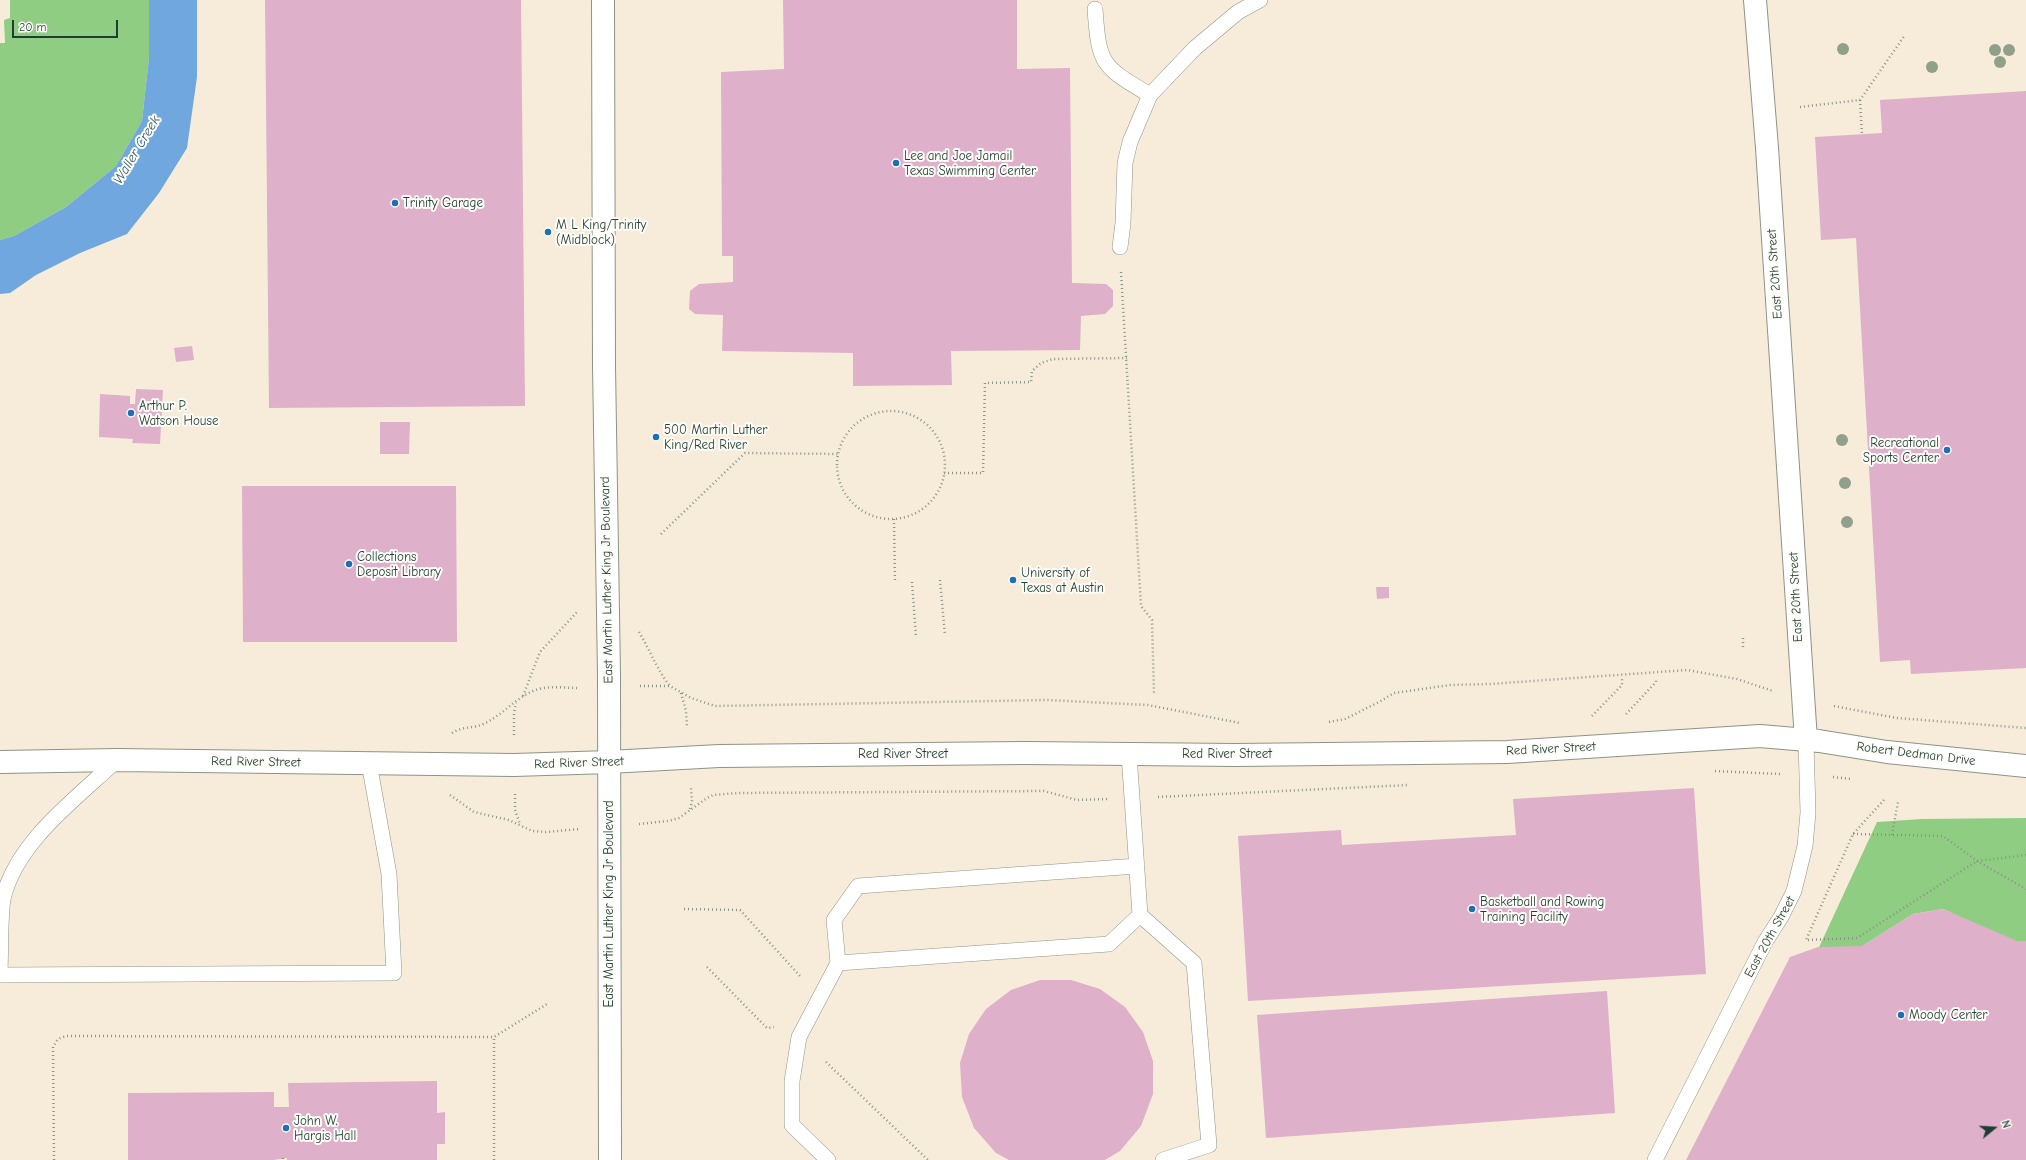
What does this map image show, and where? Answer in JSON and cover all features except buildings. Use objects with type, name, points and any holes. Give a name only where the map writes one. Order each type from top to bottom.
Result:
[{"type":"street","name":"East Martin Luther King Jr Boulevard","points":[[603,0],[606,579],[609,762],[610,1160]]},
{"type":"street","name":"East 20th Street","points":[[1755,0],[1767,148],[1806,740]]},
{"type":"street","name":"Red River Street","points":[[0,762],[117,760],[514,765],[719,756],[1507,752],[1760,736],[1806,740]]},
{"type":"street","name":"Robert Dedman Drive","points":[[1806,740],[1887,752],[2026,766]]},
{"type":"lane","points":[[1120,247],[1123,223],[1125,163],[1130,142],[1150,96],[1195,48],[1238,12],[1260,0]]},
{"type":"lane","points":[[1095,9],[1098,43],[1101,55],[1108,67],[1150,96]]},
{"type":"lane","name":"East 20th Street","points":[[1655,1160],[1765,942],[1781,917],[1794,891],[1805,846],[1808,813],[1806,740]]},
{"type":"lane","points":[[1129,754],[1140,915],[1194,963],[1209,1145],[1163,1160]]},
{"type":"lane","points":[[117,760],[37,838],[22,856],[10,878],[3,901],[0,973],[394,973],[389,874],[369,763]]},
{"type":"lane","points":[[828,1160],[792,1125],[792,1080],[799,1037],[838,964],[834,920],[858,886],[1137,866]]},
{"type":"lane","points":[[838,964],[1109,944],[1140,915]]},
{"type":"path","points":[[1862,134],[1860,100],[1905,35]]},
{"type":"path","points":[[1800,107],[1860,100]]},
{"type":"path","points":[[1120,247],[1141,606],[1152,620],[1154,693]]},
{"type":"path","points":[[944,473],[983,473],[985,383],[1031,382],[1032,371],[1041,363],[1053,359],[1072,357],[1127,358]]},
{"type":"path","points":[[891,411],[909,414],[925,423],[937,438],[944,455],[944,473],[938,490],[927,505],[912,515],[894,519],[877,518],[862,511],[850,500],[841,486],[837,470],[838,454],[845,437],[857,423],[873,414],[891,411]]},
{"type":"path","points":[[661,534],[745,453],[838,454]]},
{"type":"path","points":[[894,519],[895,583]]},
{"type":"path","points":[[523,697],[540,652],[606,579]]},
{"type":"path","points":[[940,580],[945,635]]},
{"type":"path","points":[[912,582],[916,637]]},
{"type":"path","points":[[1743,638],[1743,648]]},
{"type":"path","points":[[1322,724],[1345,719],[1379,702],[1394,692],[1450,685],[1490,684],[1687,670],[1737,679],[1770,690]]},
{"type":"path","points":[[1622,679],[1622,685]]},
{"type":"path","points":[[656,686],[670,686],[681,693],[715,706],[1047,700],[1148,705],[1241,723]]},
{"type":"path","points":[[451,734],[457,730],[481,725],[500,715],[523,697],[540,689]]},
{"type":"path","points":[[681,693],[686,711]]},
{"type":"path","points":[[514,723],[516,702]]},
{"type":"path","points":[[1842,709],[1897,718],[2026,728]]},
{"type":"path","points":[[408,764],[474,812],[509,820],[532,831],[546,832]]},
{"type":"path","points":[[690,809],[692,790]]},
{"type":"path","points":[[668,821],[679,818],[700,801],[713,795],[738,793],[1044,791],[1078,800]]},
{"type":"path","points":[[1884,800],[1852,834],[1806,940],[1857,938],[1977,861],[2026,855]]},
{"type":"path","points":[[1892,835],[1898,802]]},
{"type":"path","points":[[515,810],[521,825]]},
{"type":"path","points":[[1852,834],[1943,836],[1977,861],[2026,889]]},
{"type":"path","points":[[684,909],[740,910],[820,997]]},
{"type":"path","points":[[706,967],[767,1028],[781,1026]]},
{"type":"path","points":[[54,1160],[53,1047],[58,1039],[66,1036],[494,1038],[547,1004]]},
{"type":"path","points":[[494,1038],[494,1160]]},
{"type":"path","points":[[826,1062],[928,1160]]},
{"type":"green space","points":[[10,0],[149,0],[149,58],[142,121],[116,166],[66,207],[14,236],[0,240],[0,43],[5,43],[4,20],[10,18]]},
{"type":"green space","points":[[2026,818],[2026,961],[1953,920],[1950,912],[1943,909],[1913,914],[1802,984],[1877,822],[1922,819]]},
{"type":"water","name":"Waller Creek","points":[[149,0],[197,0],[197,77],[187,148],[159,193],[127,234],[80,253],[36,275],[10,293],[0,294],[0,240],[14,236],[66,207],[116,166],[142,121],[149,58]]},
{"type":"place","name":"Lee and Joe Jamail Texas Swimming Center","points":[[896,163]]},
{"type":"place","name":"Trinity Garage","points":[[395,203]]},
{"type":"place","name":"M L King/Trinity (Midblock)","points":[[548,232]]},
{"type":"place","name":"Arthur P. Watson House","points":[[131,413]]},
{"type":"place","name":"500 Martin Luther King/Red River","points":[[656,437]]},
{"type":"place","name":"Recreational Sports Center","points":[[1947,450]]},
{"type":"place","name":"Collections Deposit Library","points":[[349,564]]},
{"type":"place","name":"University of Texas at Austin","points":[[1013,580]]},
{"type":"place","name":"Basketball and Rowing Training Facility","points":[[1472,909]]},
{"type":"place","name":"Moody Center","points":[[1901,1015]]},
{"type":"place","name":"John W. Hargis Hall","points":[[286,1128]]}]
